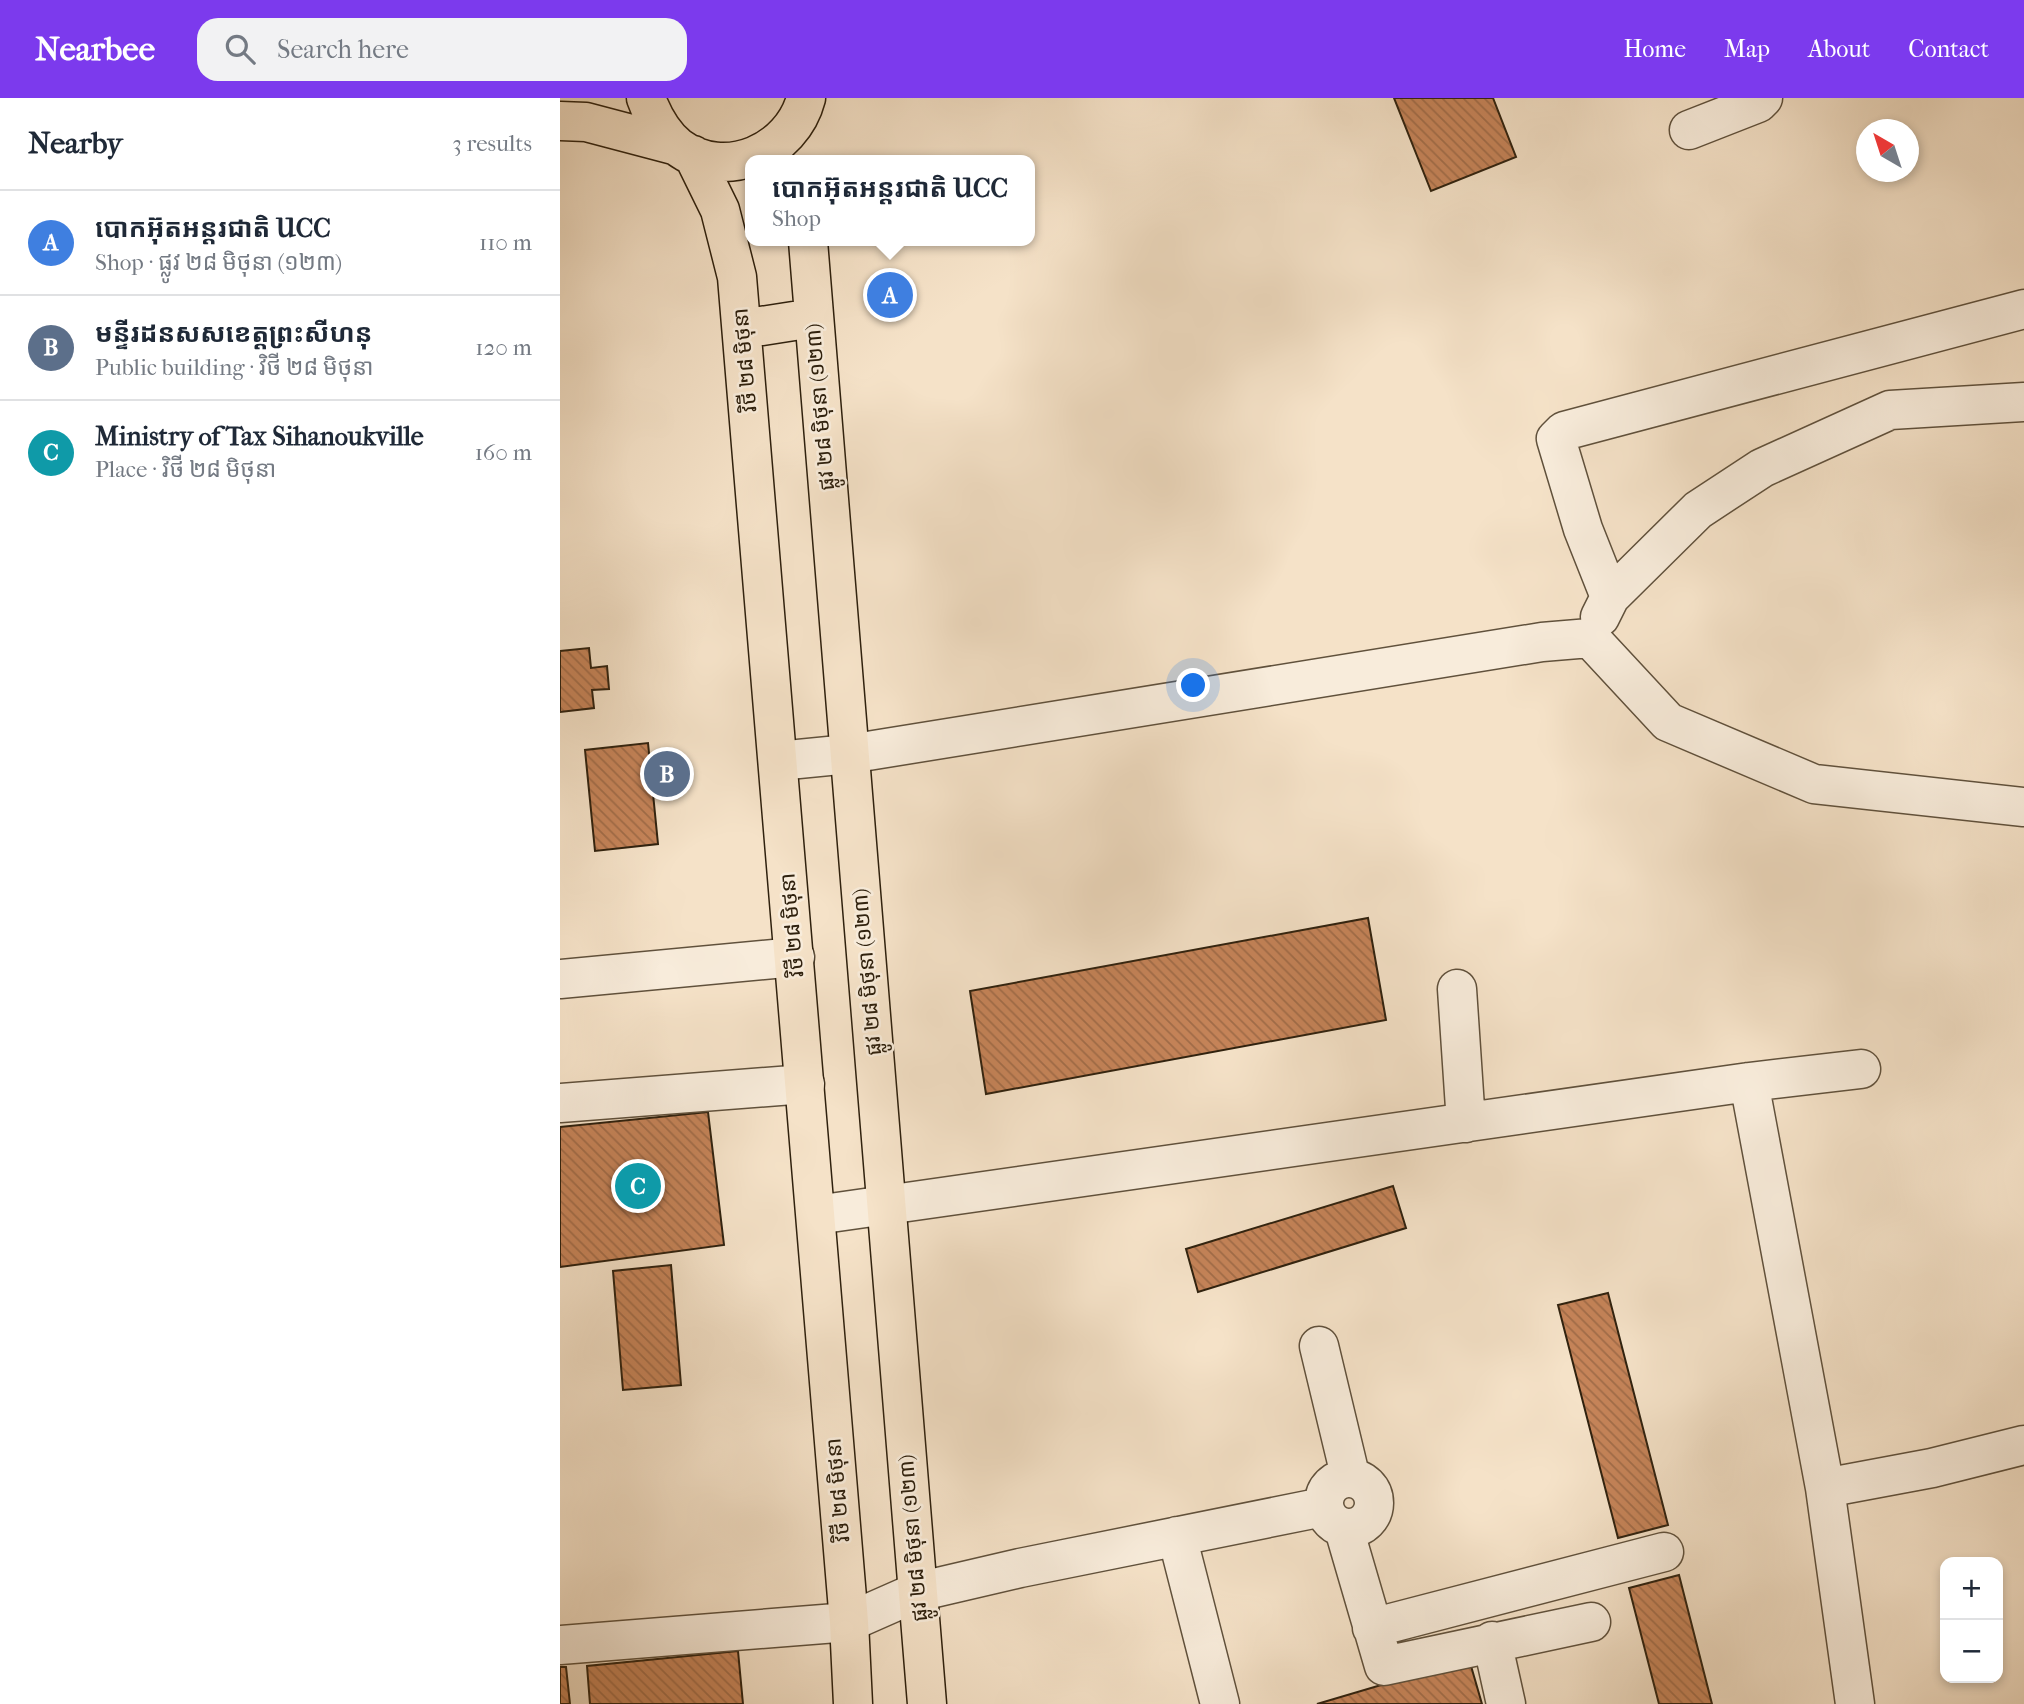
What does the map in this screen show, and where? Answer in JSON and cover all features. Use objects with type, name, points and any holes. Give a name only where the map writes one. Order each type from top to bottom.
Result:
[{"type":"main road","name":"វិថី ២៨ មិថុនា","points":[[646,98],[654,120],[685,150],[720,209],[737,276],[816,1214],[849,1622],[853,1704]]},
{"type":"main road","points":[[757,155],[766,152],[785,137],[804,104]]},
{"type":"main road","points":[[804,104],[805,155]]},
{"type":"main road","points":[[560,121],[586,122],[721,162],[745,159]]},
{"type":"main road","name":"ផ្លូវ ២៨ មិថុនា (១២៣)","points":[[808,246],[927,1704]]},
{"type":"main road","points":[[742,329],[813,318]]},
{"type":"street","points":[[1689,130],[1758,103],[1763,98]]},
{"type":"street","points":[[1610,597],[1583,529],[1556,439],[1564,431],[2024,309]]},
{"type":"street","points":[[1590,638],[1610,597],[1698,510],[1762,468],[1890,410],[2024,402]]},
{"type":"street","points":[[779,761],[849,754],[1529,644],[1590,638]]},
{"type":"street","points":[[1590,638],[1668,722],[1814,784],[2024,807]]},
{"type":"street","points":[[560,979],[795,957]]},
{"type":"street","points":[[1457,989],[1466,1123]]},
{"type":"street","points":[[816,1214],[886,1207],[1749,1082],[1861,1069]]},
{"type":"street","points":[[1749,1082],[1825,1488],[1856,1704]]},
{"type":"street","points":[[560,1103],[805,1084]]},
{"type":"street","points":[[560,1645],[849,1622],[918,1592],[1177,1536],[1333,1518],[1361,1525],[1372,1513],[1373,1494],[1366,1481],[1350,1475],[1319,1346]]},
{"type":"street","points":[[1825,1488],[1932,1468],[2024,1445]]},
{"type":"street","points":[[1333,1518],[1384,1665],[1591,1622]]},
{"type":"street","points":[[1177,1536],[1220,1704]]},
{"type":"street","points":[[1372,1628],[1664,1552]]},
{"type":"street","points":[[1492,1641],[1506,1704]]},
{"type":"building","points":[[1394,98],[1493,98],[1516,157],[1431,191]]},
{"type":"building","points":[[589,648],[591,668],[607,666],[609,689],[592,690],[594,708],[560,712],[560,651]]},
{"type":"building","points":[[648,743],[658,844],[595,851],[585,750]]},
{"type":"building","points":[[1368,918],[1386,1020],[986,1094],[970,991]]},
{"type":"building","points":[[708,1112],[724,1245],[560,1267],[560,1127]]},
{"type":"building","points":[[1393,1186],[1406,1228],[1198,1292],[1186,1249]]},
{"type":"building","points":[[671,1265],[681,1385],[623,1390],[613,1271]]},
{"type":"building","points":[[1608,1293],[1668,1525],[1618,1538],[1558,1305]]},
{"type":"building","points":[[1679,1575],[1712,1704],[1659,1704],[1629,1588]]},
{"type":"building","points":[[738,1651],[743,1704],[590,1704],[587,1666]]},
{"type":"building","points":[[1469,1659],[1482,1704],[1317,1704]]},
{"type":"building","points":[[560,1667],[566,1667],[570,1704],[560,1704]]},
{"type":"place","name":"បោកអ៊ុតអន្តរជាតិ UCC","points":[[890,295]]},
{"type":"place","name":"មន្ទីរដនសសខេត្តព្រះសីហនុ","points":[[667,774]]},
{"type":"place","name":"Ministry of Tax Sihanoukville","points":[[638,1186]]}]
